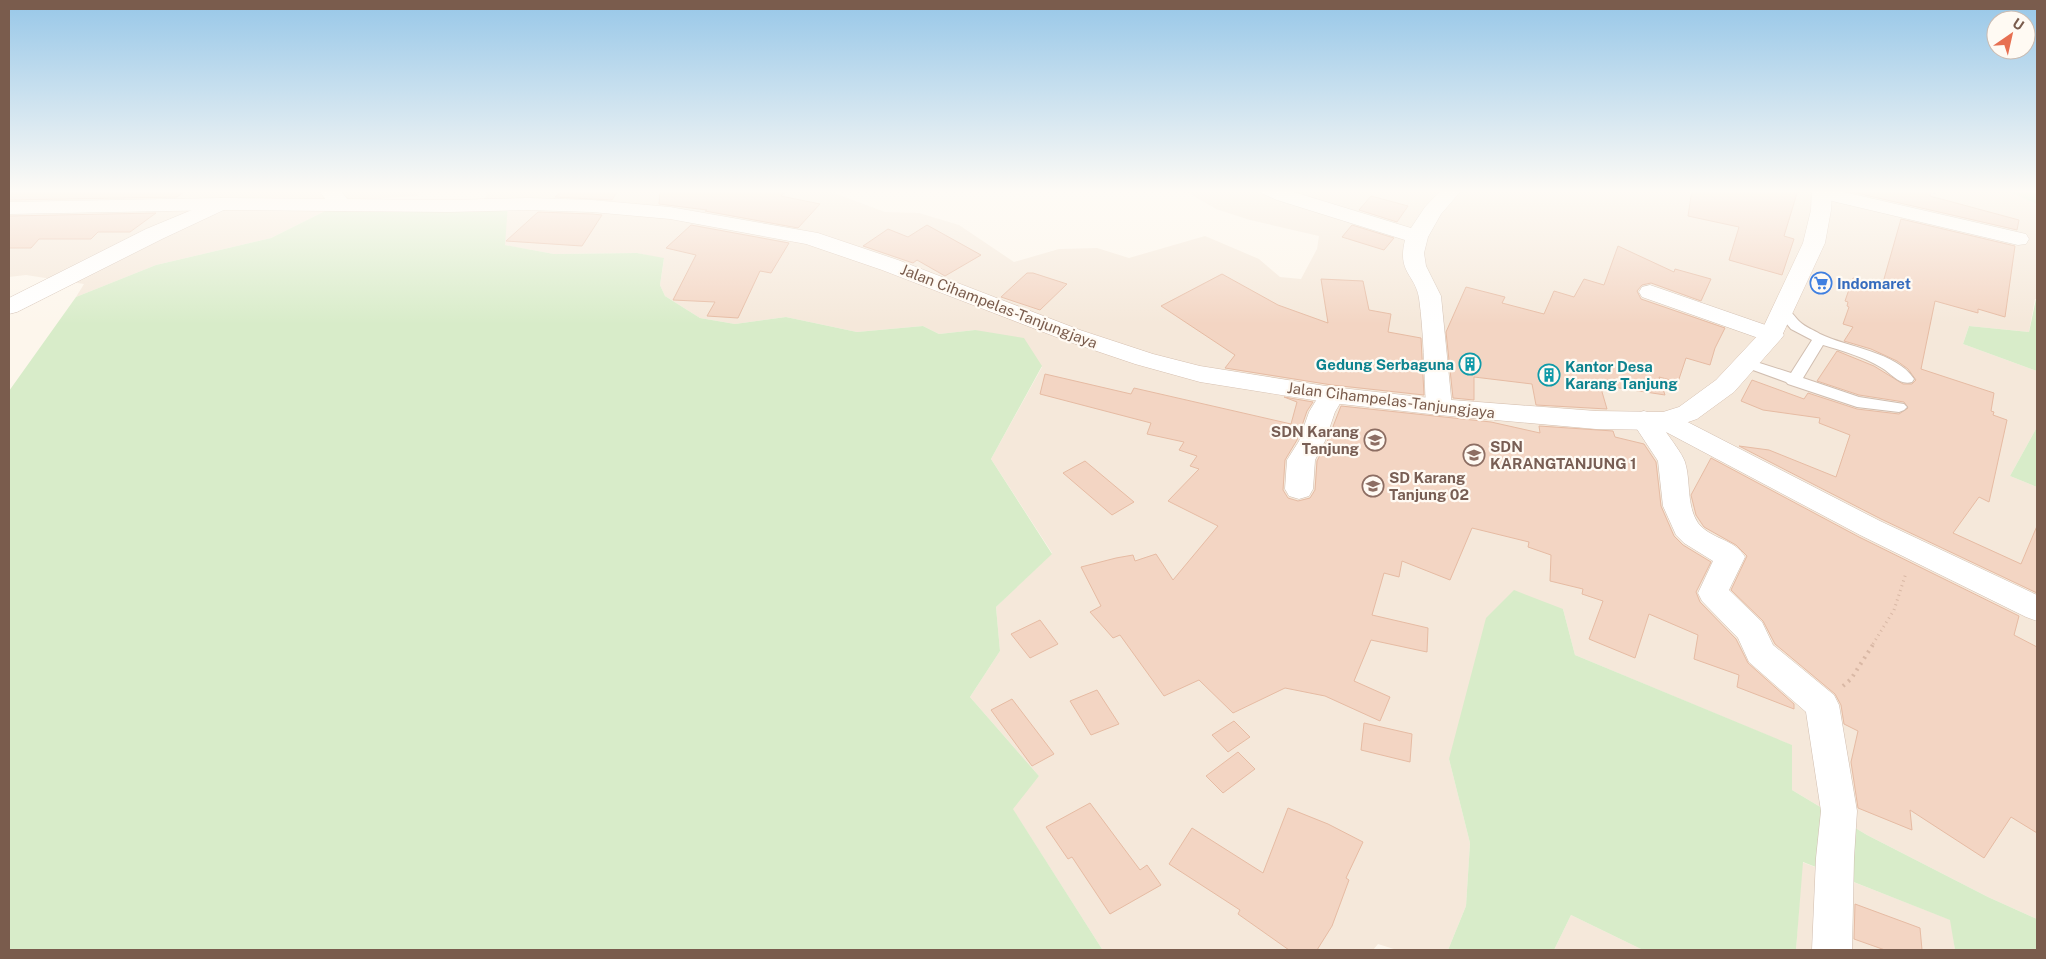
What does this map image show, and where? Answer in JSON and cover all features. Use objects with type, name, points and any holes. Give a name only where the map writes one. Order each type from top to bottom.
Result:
[{"type":"main road","points":[[9,307],[153,235]]},
{"type":"main road","name":"Jalan Cihampelas-Tanjungjaya","points":[[794,235],[810,238],[890,265],[1072,335],[1144,359],[1200,374],[1332,395],[1439,407],[1596,420],[1655,421],[1688,413],[1725,386],[1772,335],[1816,235]]},
{"type":"main road","points":[[1410,235],[1417,237],[1413,253],[1415,266],[1430,296],[1439,407]]},
{"type":"main road","points":[[2000,235],[2018,239]]},
{"type":"main road","points":[[1650,292],[1772,335]]},
{"type":"main road","points":[[1299,489],[1301,460],[1312,441],[1322,412],[1332,395]]},
{"type":"main road","points":[[1655,421],[2037,610]]},
{"type":"main road","points":[[1655,421],[1671,461],[1677,506],[1686,528],[1694,536],[1730,557],[1713,593],[1751,631],[1760,653],[1822,705],[1839,811],[1835,858],[1832,950]]},
{"type":"lane","points":[[1783,311],[1796,326],[1820,339],[1860,352],[1888,365],[1907,379]]},
{"type":"lane","points":[[1793,381],[1820,339]]},
{"type":"lane","points":[[1747,363],[1793,381],[1857,402],[1899,407]]},
{"type":"path","points":[[1822,705],[1851,679],[1894,610],[1906,571],[1917,551]]},
{"type":"shaded area","points":[[9,235],[277,235],[271,238],[156,265],[76,297],[84,284],[26,275],[9,277]]},
{"type":"shaded area","points":[[498,235],[973,235],[1014,262],[1059,249],[1097,248],[1129,258],[1205,236],[1259,259],[1280,277],[1301,279],[1317,249],[1319,236],[1314,235],[2037,235],[2037,299],[2035,299],[2029,332],[1969,326],[1963,344],[2037,371],[2037,427],[2010,476],[2037,487],[2037,919],[1988,897],[1867,835],[1792,790],[1791,745],[1575,655],[1563,609],[1449,759],[1470,843],[1466,906],[1448,950],[1397,950],[1378,944],[1373,950],[1102,949],[1012,808],[1039,776],[970,697],[1000,651],[996,607],[1052,553],[991,459],[1042,367],[975,330],[939,334],[923,326],[857,332],[786,317],[735,324],[700,318],[665,296],[660,285],[664,259],[637,253],[554,254],[504,245]]},
{"type":"shaded area","points":[[1802,862],[1951,920],[1955,950],[1796,950]]},
{"type":"shaded area","points":[[1571,915],[1643,950],[1554,950]]},
{"type":"green space","points":[[277,235],[506,235],[505,245],[554,254],[637,253],[664,258],[660,285],[665,296],[700,318],[735,324],[786,317],[857,332],[923,326],[939,334],[975,330],[1024,338],[1042,366],[991,459],[1052,554],[996,607],[1000,651],[970,697],[1039,776],[1013,809],[1102,949],[1115,950],[9,950],[9,391],[76,297],[156,265],[271,238]]},
{"type":"green space","points":[[2036,299],[2037,371],[1963,344],[1969,326],[2029,332]]},
{"type":"green space","points":[[2037,427],[2037,487],[2010,476]]},
{"type":"green space","points":[[1514,590],[1563,609],[1575,655],[1792,745],[1792,790],[1867,835],[1988,897],[2037,919],[2037,950],[1955,950],[1950,920],[1803,862],[1796,950],[1643,950],[1571,915],[1554,950],[1448,950],[1466,906],[1470,843],[1449,759],[1486,618]]},
{"type":"building","points":[[9,235],[95,235],[91,239],[39,239],[31,248],[9,248]]},
{"type":"building","points":[[513,235],[589,235],[582,246],[506,241]]},
{"type":"building","points":[[680,235],[744,235],[789,243],[771,273],[760,271],[738,318],[707,316],[715,302],[673,300],[696,255],[666,248]]},
{"type":"building","points":[[880,235],[902,235],[908,237],[912,235],[945,235],[981,255],[945,276],[917,260],[913,263],[863,246]]},
{"type":"building","points":[[1344,235],[1384,235],[1394,238],[1384,250],[1342,237]]},
{"type":"building","points":[[1737,235],[1784,235],[1794,239],[1782,275],[1729,260]]},
{"type":"building","points":[[1897,235],[1968,235],[2015,246],[2005,317],[1978,309],[1978,313],[1935,301],[1921,369],[1994,393],[1991,411],[1994,412],[1993,415],[2007,420],[1989,502],[1979,497],[1953,533],[2021,564],[2037,526],[2037,593],[1881,519],[1739,446],[1769,450],[1836,477],[1850,435],[1819,423],[1820,418],[1763,410],[1741,401],[1752,380],[1804,399],[1808,393],[1857,409],[1899,414],[1908,408],[1904,402],[1859,395],[1817,381],[1837,351],[1874,366],[1903,384],[1912,384],[1916,380],[1908,369],[1897,361],[1871,349],[1844,341],[1853,327],[1843,324],[1849,307],[1847,306],[1848,302],[1845,301],[1853,278],[1882,286]]},
{"type":"building","points":[[1618,246],[1674,272],[1675,269],[1711,279],[1701,301],[1651,283],[1642,285],[1637,291],[1641,299],[1725,328],[1715,348],[1710,365],[1686,358],[1678,382],[1659,377],[1665,395],[1600,385],[1607,409],[1536,405],[1532,384],[1474,377],[1474,400],[1453,398],[1446,332],[1466,287],[1505,297],[1502,303],[1544,314],[1554,291],[1574,297],[1584,279],[1604,285]]},
{"type":"building","points":[[1027,273],[1033,273],[1067,284],[1040,310],[1001,297]]},
{"type":"building","points":[[1222,274],[1278,305],[1328,323],[1321,279],[1363,281],[1369,310],[1391,314],[1388,332],[1421,338],[1424,395],[1332,385],[1225,368],[1235,355],[1161,306]]},
{"type":"building","points":[[1045,374],[1131,394],[1134,388],[1291,424],[1297,402],[1284,397],[1313,402],[1307,411],[1297,440],[1285,460],[1283,490],[1288,498],[1298,501],[1310,498],[1315,490],[1317,461],[1327,442],[1341,406],[1491,422],[1540,433],[1539,426],[1613,431],[1615,437],[1644,444],[1656,462],[1661,506],[1674,536],[1683,545],[1711,562],[1696,592],[1700,602],[1736,639],[1748,663],[1794,704],[1794,709],[1737,687],[1739,675],[1694,659],[1698,635],[1649,614],[1635,658],[1589,639],[1603,601],[1582,594],[1583,589],[1550,581],[1551,555],[1528,547],[1529,542],[1472,528],[1450,580],[1402,561],[1399,577],[1384,573],[1372,615],[1428,628],[1427,652],[1371,640],[1354,681],[1390,697],[1380,721],[1325,696],[1285,688],[1233,713],[1199,680],[1164,696],[1120,635],[1113,638],[1090,612],[1101,606],[1081,567],[1133,555],[1135,561],[1156,554],[1173,580],[1218,526],[1168,501],[1199,469],[1190,466],[1197,456],[1179,450],[1184,442],[1147,434],[1151,423],[1040,394]]},
{"type":"building","points":[[1711,458],[1859,537],[2019,616],[2014,635],[2037,647],[2037,833],[2011,817],[1984,858],[1910,810],[1912,830],[1858,808],[1851,762],[1858,731],[1844,724],[1841,705],[1835,694],[1775,644],[1763,621],[1731,590],[1747,556],[1736,545],[1704,527],[1696,515],[1691,495]]},
{"type":"building","points":[[1085,461],[1134,502],[1112,515],[1063,473]]},
{"type":"building","points":[[1040,620],[1058,644],[1030,658],[1011,634]]},
{"type":"building","points":[[1097,690],[1119,724],[1091,735],[1070,701]]},
{"type":"building","points":[[1012,699],[1054,754],[1032,766],[991,710]]},
{"type":"building","points":[[1234,721],[1250,737],[1228,752],[1212,735]]},
{"type":"building","points":[[1364,723],[1412,734],[1410,762],[1361,750]]},
{"type":"building","points":[[1238,752],[1255,769],[1223,793],[1206,776]]},
{"type":"building","points":[[1090,803],[1140,870],[1147,865],[1161,885],[1110,914],[1072,857],[1068,859],[1046,827]]},
{"type":"building","points":[[1288,808],[1328,824],[1363,842],[1346,878],[1349,880],[1332,926],[1317,950],[1289,950],[1238,914],[1240,910],[1169,864],[1192,828],[1263,873]]},
{"type":"building","points":[[1855,904],[1920,928],[1922,950],[1885,950],[1854,939]]},
{"type":"place","name":"Indomaret","points":[[1821,283]]},
{"type":"place","name":"Gedung Serbaguna","points":[[1470,364]]},
{"type":"place","name":"Kantor Desa Karang Tanjung","points":[[1549,375]]},
{"type":"place","name":"SDN Karang Tanjung","points":[[1375,440]]},
{"type":"place","name":"SDN KARANGTANJUNG 1","points":[[1474,455]]},
{"type":"place","name":"SD Karang Tanjung 02","points":[[1373,486]]}]
